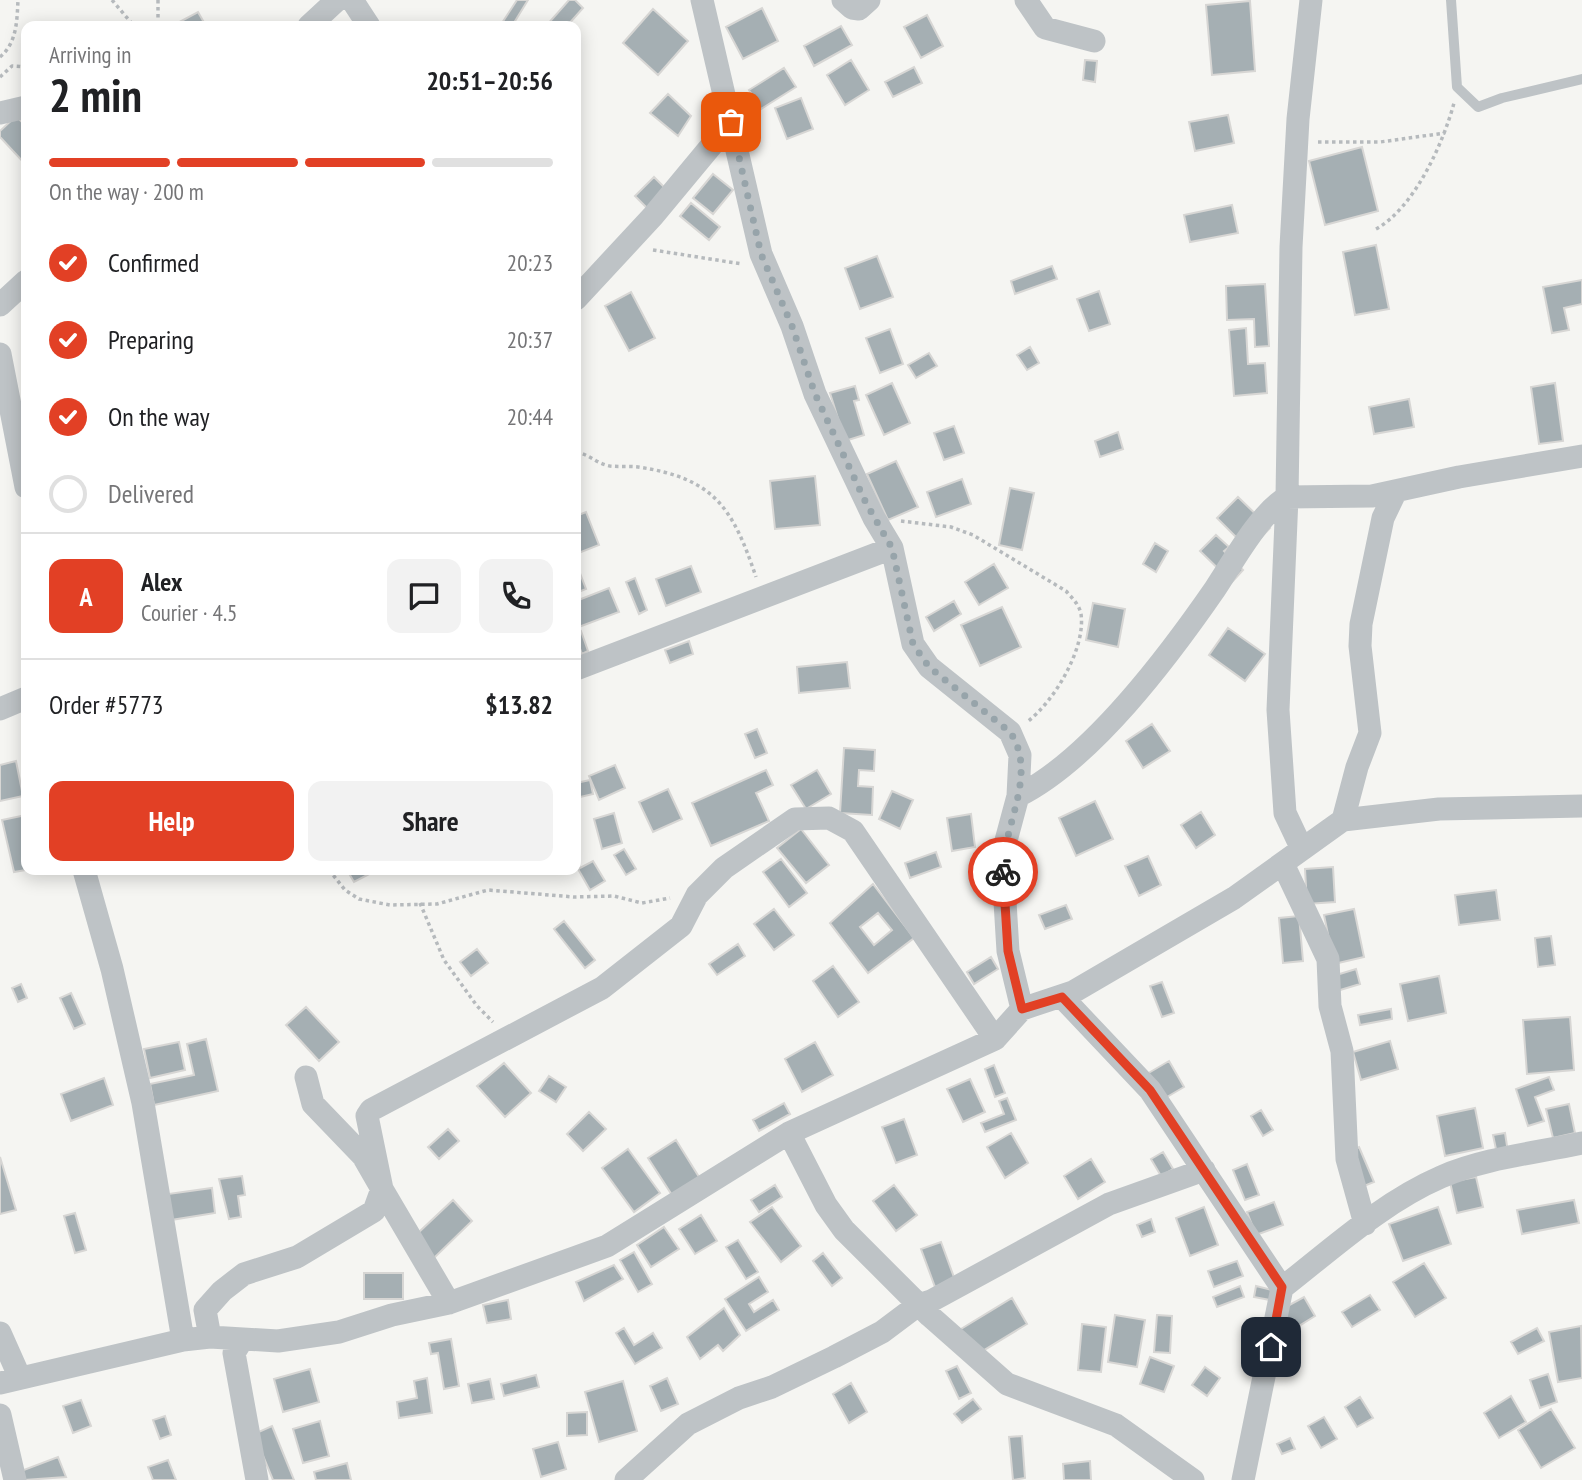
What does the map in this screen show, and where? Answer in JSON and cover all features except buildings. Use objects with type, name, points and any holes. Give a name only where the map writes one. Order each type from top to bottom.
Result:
[{"type":"street","points":[[314,21],[337,0]]},
{"type":"street","points":[[352,0],[366,21]]},
{"type":"street","points":[[702,0],[753,228],[792,326],[815,394],[874,518],[892,548],[913,644],[929,667],[1012,734],[1020,755],[1018,796],[1004,848],[1003,869],[1008,951],[1022,1009]]},
{"type":"street","points":[[843,0],[852,8],[859,9],[869,0]]},
{"type":"street","points":[[1027,0],[1045,28],[1094,41]]},
{"type":"street","points":[[1301,847],[1285,813],[1278,710],[1291,247],[1297,142],[1311,0]]},
{"type":"street","points":[[0,113],[21,108]]},
{"type":"street","points":[[581,294],[731,122]]},
{"type":"street","points":[[0,305],[21,286]]},
{"type":"street","points":[[0,354],[21,461]]},
{"type":"street","points":[[1018,796],[1046,782],[1118,711],[1181,638],[1249,539],[1286,497],[1335,498],[1395,493],[1433,481],[1582,456]]},
{"type":"street","points":[[1343,820],[1357,767],[1370,733],[1360,646],[1361,624],[1376,562],[1382,518],[1395,493]]},
{"type":"street","points":[[581,668],[892,548]]},
{"type":"street","points":[[0,709],[21,700]]},
{"type":"street","points":[[0,1333],[6,1383],[183,1340],[210,1337],[278,1341],[339,1332],[392,1315],[449,1303],[607,1247],[789,1133],[995,1039],[1022,1009],[1062,997],[1234,898],[1283,864],[1301,847],[1343,820],[1439,809],[1582,806]]},
{"type":"street","points":[[210,1337],[205,1310],[222,1291],[244,1274],[297,1256],[374,1211],[382,1189],[367,1116],[372,1110],[507,1036],[569,1008],[602,988],[681,926],[697,895],[724,868],[795,819],[829,818],[853,831],[995,1039]]},
{"type":"street","points":[[1283,864],[1328,959],[1329,1006],[1342,1051],[1348,1158],[1364,1224]]},
{"type":"street","points":[[86,875],[113,969],[143,1103],[183,1340]]},
{"type":"street","points":[[1062,997],[1150,1090],[1282,1287]]},
{"type":"street","points":[[306,1077],[313,1104],[363,1156],[449,1303]]},
{"type":"street","points":[[789,1133],[827,1205],[844,1230],[918,1305],[1007,1384],[1116,1425],[1193,1480]]},
{"type":"street","points":[[1244,1480],[1282,1287],[1364,1224],[1440,1177],[1466,1168],[1582,1143]]},
{"type":"street","points":[[626,1480],[688,1424],[739,1398],[801,1374],[882,1332],[918,1305],[931,1301],[1109,1204],[1204,1170]]},
{"type":"street","points":[[242,1340],[234,1353],[257,1480]]},
{"type":"street","points":[[0,1415],[15,1480]]},
{"type":"lane","points":[[1451,0],[1457,88],[1478,107],[1502,98],[1582,79]]},
{"type":"path","points":[[0,57],[6,52],[15,33],[18,0]]},
{"type":"path","points":[[112,0],[130,21]]},
{"type":"path","points":[[158,0],[159,21]]},
{"type":"path","points":[[0,77],[12,66],[21,67]]},
{"type":"path","points":[[1376,229],[1398,214],[1445,133],[1457,88]]},
{"type":"path","points":[[1297,142],[1380,142],[1445,133]]},
{"type":"path","points":[[625,246],[727,261],[770,274]]},
{"type":"path","points":[[581,454],[609,466],[637,467],[682,478],[702,488],[722,505],[736,524],[746,544],[762,596]]},
{"type":"path","points":[[874,518],[951,527],[973,536],[1066,591],[1076,602],[1081,613],[1080,640],[1076,654],[1038,714],[1012,734]]},
{"type":"path","points":[[333,875],[345,890],[359,899],[390,905],[437,905],[488,890],[544,892],[574,897],[614,896],[642,903],[697,895]]},
{"type":"path","points":[[420,903],[444,960],[477,1006],[507,1036]]},
{"type":"way so far","points":[[731,122],[761,254],[792,326],[815,394],[866,503],[892,548],[913,644],[929,667],[1010,732],[1017,744],[1020,755],[1018,796],[1004,848],[1003,872]]},
{"type":"route","points":[[1003,872],[1008,951],[1022,1009],[1062,997],[1150,1090],[1282,1287],[1271,1347]]}]
